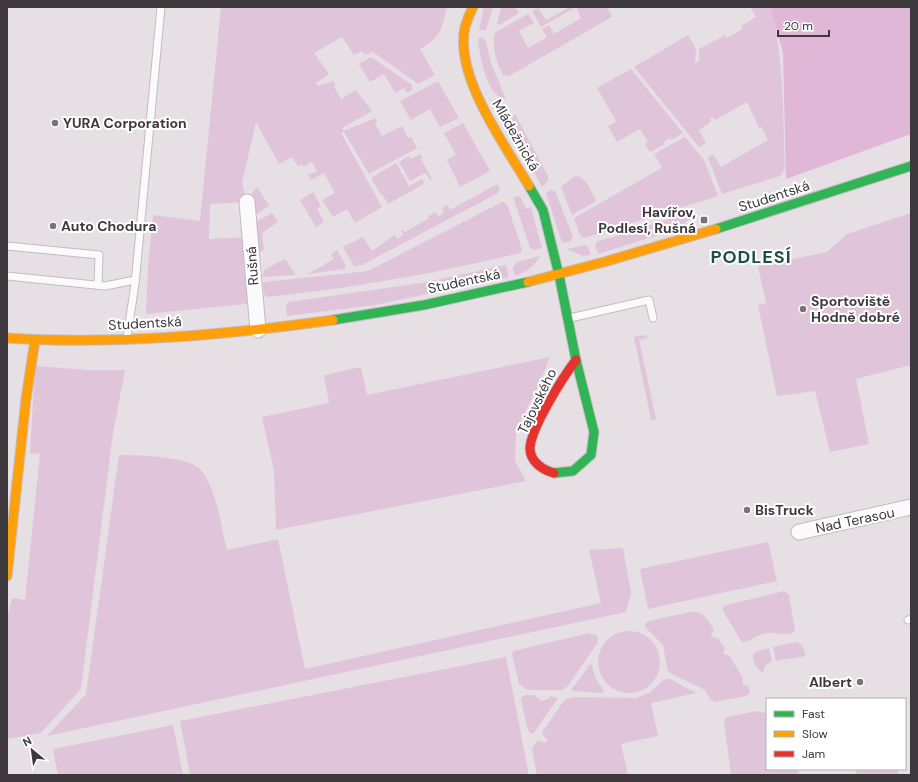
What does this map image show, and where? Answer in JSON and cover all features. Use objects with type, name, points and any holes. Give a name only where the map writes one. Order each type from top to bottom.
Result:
[{"type":"street","name":"Mládežnická","points":[[472,7],[465,27],[464,48],[474,89],[543,210],[559,275]]},
{"type":"street","name":"Studentská","points":[[7,338],[35,340],[127,339],[258,330],[404,308],[559,275],[707,232],[911,166]]},
{"type":"street","name":"Rušná","points":[[247,202],[258,330]]},
{"type":"street","name":"Tajovského","points":[[559,275],[576,360],[594,432],[591,455],[573,471],[553,473],[541,468],[534,461],[530,449],[534,432],[567,372],[576,360]]},
{"type":"street","points":[[7,571],[20,444],[35,340]]},
{"type":"street","name":"Nad Terasou","points":[[799,532],[911,507]]},
{"type":"lane","points":[[127,339],[135,280],[161,7]]},
{"type":"lane","points":[[7,246],[99,255],[102,283]]},
{"type":"lane","points":[[7,276],[102,283],[135,280]]},
{"type":"lane","points":[[568,319],[649,300],[653,318]]},
{"type":"shaded area","points":[[221,7],[447,7],[440,32],[433,40],[420,49],[435,75],[418,84],[373,52],[364,55],[362,51],[354,55],[342,37],[314,53],[329,74],[316,83],[317,86],[333,81],[336,85],[334,87],[341,99],[356,90],[372,111],[342,128],[344,131],[375,118],[377,122],[375,123],[382,136],[402,126],[408,138],[411,137],[417,148],[369,174],[344,132],[341,133],[382,207],[355,223],[347,209],[333,217],[322,200],[335,193],[324,173],[311,180],[308,175],[317,171],[312,162],[304,167],[302,165],[298,166],[292,157],[279,164],[256,122],[242,183],[247,202],[210,204],[209,239],[250,237],[255,303],[146,314],[148,266],[153,215],[200,221]]},
{"type":"shaded area","points":[[484,7],[493,7],[486,30],[479,31]]},
{"type":"shaded area","points":[[501,7],[515,7],[519,13],[499,25],[497,24]]},
{"type":"shaded area","points":[[570,7],[576,7],[541,27],[532,11],[538,8],[546,20]]},
{"type":"shaded area","points":[[576,7],[607,7],[612,17],[509,76],[503,75],[494,48],[494,37],[496,32],[528,14],[534,23],[519,31],[528,48],[547,37],[542,29],[549,25],[554,34],[581,18]]},
{"type":"shaded area","points":[[750,7],[771,7],[781,67],[785,169],[780,176],[722,194],[708,158],[713,154],[721,167],[768,140],[761,127],[759,128],[747,102],[715,120],[713,117],[710,119],[711,122],[699,130],[706,143],[699,147],[634,67],[688,35],[696,49],[695,63],[699,61],[699,49],[725,35],[727,38],[743,29],[741,26],[756,17]]},
{"type":"shaded area","points":[[770,7],[911,7],[911,134],[786,179],[783,53]]},
{"type":"shaded area","points":[[478,38],[482,38],[486,42],[491,63],[506,99],[497,95],[489,84],[481,60]]},
{"type":"shaded area","points":[[371,57],[412,85],[412,90],[407,93],[404,88],[395,93],[384,74],[370,82],[359,64]]},
{"type":"shaded area","points":[[631,69],[683,133],[671,140],[670,138],[663,142],[665,144],[650,152],[645,144],[648,142],[640,129],[617,142],[608,126],[616,121],[597,88]]},
{"type":"shaded area","points":[[438,81],[459,118],[440,127],[430,109],[411,120],[400,101]]},
{"type":"shaded area","points":[[515,114],[548,176],[548,181],[542,187],[511,129],[509,122]]},
{"type":"shaded area","points":[[463,123],[490,171],[460,187],[447,160],[456,155],[444,133]]},
{"type":"shaded area","points":[[685,137],[704,160],[718,196],[584,238],[580,235],[574,218],[660,169],[662,167],[654,154]]},
{"type":"shaded area","points":[[420,154],[423,158],[421,159],[432,179],[430,180],[425,173],[410,181],[399,162],[409,156],[410,159]]},
{"type":"shaded area","points":[[396,163],[409,186],[422,179],[424,184],[388,204],[371,178]]},
{"type":"shaded area","points":[[575,176],[586,182],[596,201],[572,215],[561,187]]},
{"type":"shaded area","points":[[497,184],[500,188],[498,193],[362,265],[354,266],[343,247],[363,237],[372,251],[395,235],[397,239],[403,235],[401,231],[404,230],[405,232],[429,218],[428,216],[436,212],[438,216],[444,213],[442,208],[447,205],[450,210]]},
{"type":"shaded area","points":[[257,187],[269,206],[256,214],[252,193]]},
{"type":"shaded area","points":[[551,190],[555,191],[573,237],[571,241],[563,243],[560,237],[546,193]]},
{"type":"shaded area","points":[[313,192],[321,206],[317,209],[324,222],[316,227],[300,200]]},
{"type":"shaded area","points":[[520,196],[526,209],[531,207],[542,248],[535,250],[530,248],[514,200],[514,197]]},
{"type":"shaded area","points":[[502,202],[507,204],[522,249],[520,253],[458,267],[363,284],[267,297],[264,294],[263,283],[265,282],[368,271]]},
{"type":"shaded area","points":[[691,212],[696,215],[674,230],[598,254],[595,246],[597,242]]},
{"type":"shaded area","points":[[272,213],[278,222],[262,233],[264,250],[259,252],[256,222]]},
{"type":"shaded area","points":[[911,213],[911,365],[856,379],[869,444],[830,452],[815,391],[777,396],[758,305],[766,303],[758,266],[827,252],[847,234]]},
{"type":"shaded area","points":[[587,245],[591,255],[583,256],[567,249]]},
{"type":"shaded area","points":[[337,250],[346,266],[345,269],[308,274],[334,259],[331,254]]},
{"type":"shaded area","points":[[540,256],[530,268],[515,276],[513,268],[517,262]]},
{"type":"shaded area","points":[[285,259],[296,275],[262,277],[265,269]]},
{"type":"shaded area","points":[[506,265],[509,277],[375,305],[287,316],[286,306],[289,302],[421,283]]},
{"type":"shaded area","points":[[643,335],[647,336],[647,338],[639,340],[656,419],[651,420],[634,337]]},
{"type":"shaded area","points":[[550,357],[538,387],[516,430],[515,461],[526,481],[276,530],[274,471],[262,417],[329,403],[324,375],[361,367],[367,395]]},
{"type":"shaded area","points":[[35,366],[90,370],[125,370],[113,433],[81,689],[41,733],[7,739],[7,618],[12,598],[25,600],[40,454],[30,453]]},
{"type":"shaded area","points":[[119,455],[151,456],[176,459],[196,466],[202,471],[212,489],[227,550],[278,539],[305,669],[601,603],[589,550],[623,548],[631,593],[626,612],[47,736],[86,694]]},
{"type":"shaded area","points":[[768,542],[777,581],[648,609],[640,569]]},
{"type":"shaded area","points":[[784,591],[789,595],[795,631],[789,634],[764,634],[742,642],[723,611],[723,606]]},
{"type":"shaded area","points":[[690,612],[702,614],[710,623],[714,630],[711,634],[712,637],[718,638],[725,648],[723,654],[729,655],[743,678],[742,684],[748,686],[750,692],[747,696],[715,702],[710,699],[705,690],[668,672],[663,645],[646,628],[645,624],[648,621]]},
{"type":"shaded area","points":[[623,631],[635,631],[651,640],[658,650],[660,662],[658,674],[651,684],[635,693],[623,693],[612,688],[603,679],[598,668],[598,656],[603,645],[612,636]]},
{"type":"shaded area","points":[[589,633],[597,635],[598,642],[568,686],[562,690],[528,690],[519,684],[512,655],[513,651]]},
{"type":"shaded area","points":[[796,642],[802,645],[806,656],[776,661],[773,647]]},
{"type":"shaded area","points":[[769,648],[772,661],[765,666],[763,673],[754,664],[753,658],[755,652]]},
{"type":"shaded area","points":[[506,657],[529,775],[190,775],[180,721]]},
{"type":"shaded area","points":[[591,663],[596,679],[604,691],[602,693],[572,691],[572,689]]},
{"type":"shaded area","points":[[665,679],[670,679],[696,693],[651,703],[658,736],[621,744],[628,775],[537,775],[532,748],[538,740],[545,743],[548,739],[543,736],[542,732],[563,702],[567,699],[575,697],[636,698],[649,693]]},
{"type":"shaded area","points":[[534,695],[541,701],[548,699],[551,696],[558,698],[534,733],[531,734],[528,730],[521,700],[523,696]]},
{"type":"shaded area","points":[[757,711],[765,713],[766,770],[798,770],[799,775],[731,775],[724,721],[727,717]]},
{"type":"shaded area","points":[[173,725],[183,775],[58,775],[53,749]]},
{"type":"shaded area","points":[[855,770],[897,770],[899,775],[857,775]]},
{"type":"traffic: fast","points":[[716,229],[911,166]]},
{"type":"traffic: fast","points":[[529,186],[543,210],[559,275],[576,360],[594,432],[591,455],[573,471],[554,473]]},
{"type":"traffic: fast","points":[[333,320],[424,305],[528,282]]},
{"type":"traffic: slow","points":[[473,7],[465,27],[464,46],[467,67],[474,88],[484,110],[495,131],[529,186]]},
{"type":"traffic: slow","points":[[528,282],[604,262],[716,229]]},
{"type":"traffic: slow","points":[[7,338],[88,340],[170,337],[252,330],[333,320]]},
{"type":"traffic: slow","points":[[7,576],[26,399],[35,340]]},
{"type":"traffic: jam","points":[[554,473],[538,465],[532,457],[530,448],[536,428],[542,416],[563,378],[576,360]]},
{"type":"place","name":"YURA Corporation","points":[[55,123]]},
{"type":"place","name":"Havířov, Podlesí, Rušná","points":[[704,220]]},
{"type":"place","name":"Auto Chodura","points":[[53,226]]},
{"type":"place","name":"Sportoviště Hodně dobré","points":[[803,309]]},
{"type":"place","name":"BisTruck","points":[[747,510]]},
{"type":"place","name":"Albert","points":[[860,682]]},
{"type":"district","name":"PODLESÍ","points":[[751,257]]}]
